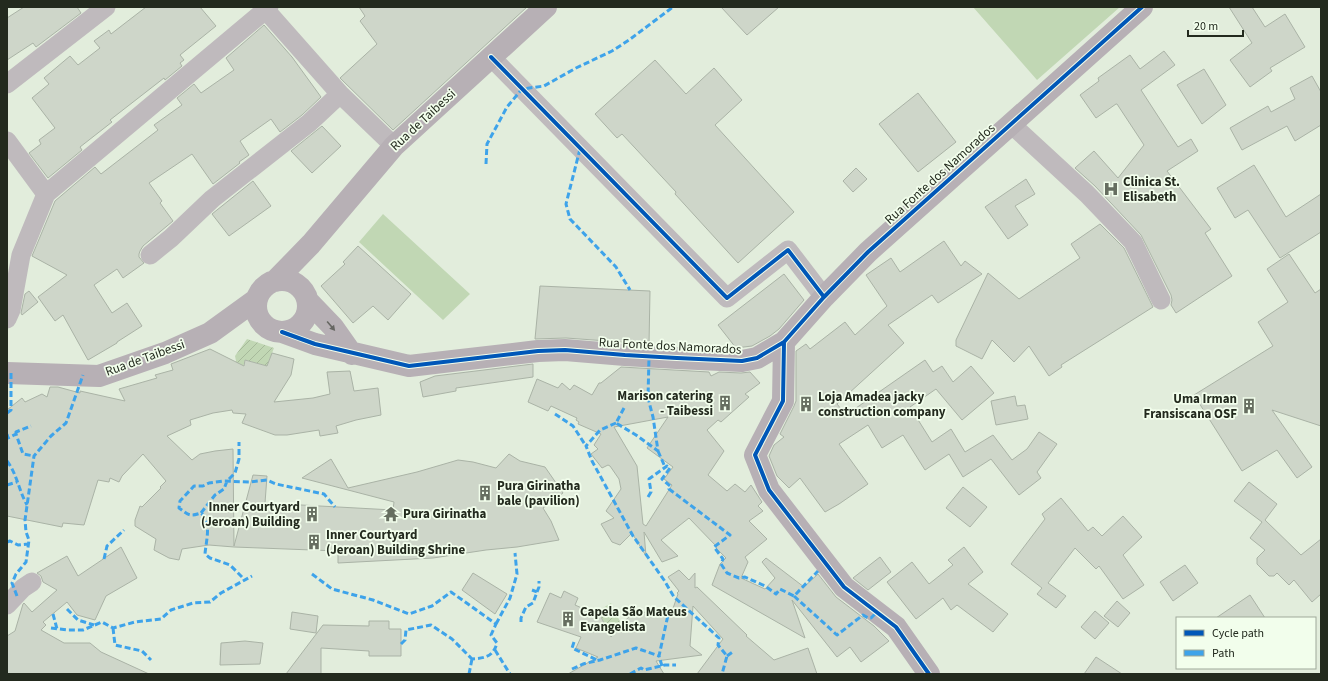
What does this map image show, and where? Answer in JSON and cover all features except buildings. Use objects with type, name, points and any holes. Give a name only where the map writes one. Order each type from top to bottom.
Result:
[{"type":"street","points":[[7,84],[106,7]]},
{"type":"street","name":"Rua de Taibessi","points":[[275,281],[311,244],[394,146],[546,7]]},
{"type":"street","name":"Rua Fonte dos Namorados","points":[[273,328],[315,344],[352,354],[409,366],[538,350],[565,350],[625,355],[742,361],[757,358],[784,342],[824,297],[868,252],[1142,7]]},
{"type":"street","points":[[7,319],[11,310],[21,255],[46,194],[266,8],[340,94],[394,146]]},
{"type":"street","points":[[490,57],[727,298],[788,250],[824,297]]},
{"type":"street","points":[[150,255],[171,238],[212,199],[309,123],[340,94]]},
{"type":"street","points":[[1011,124],[1087,194],[1133,242],[1161,300]]},
{"type":"street","points":[[7,142],[46,194]]},
{"type":"street","points":[[311,244],[306,297],[308,310],[305,319],[299,326],[291,330],[273,328],[259,317],[256,309],[257,299],[261,291],[267,285],[275,281],[284,280],[292,282],[299,286],[306,297],[333,327],[352,354]]},
{"type":"street","name":"Rua de Taibessi","points":[[7,373],[99,376],[165,353],[210,333],[257,299]]},
{"type":"street","name":"Rua de Taibessi","points":[[210,333],[273,328]]},
{"type":"street","points":[[784,342],[783,401],[754,455],[770,490],[844,587],[896,627],[929,674]]},
{"type":"street","points":[[7,605],[23,588],[32,582]]},
{"type":"green space","points":[[973,7],[1120,7],[1037,80]]},
{"type":"green space","points":[[383,214],[470,294],[443,320],[359,242]]},
{"type":"green space","points":[[247,339],[274,348],[267,366],[245,360],[239,382],[230,369],[236,361],[235,356]]},
{"type":"green space","points":[[611,603],[623,628],[613,635],[609,632],[598,611]]},
{"type":"marked path","points":[[486,164],[487,144],[507,107],[522,89],[544,86],[576,68],[612,51],[673,7]]},
{"type":"marked path","points":[[580,149],[566,204],[570,219],[616,267],[630,290]]},
{"type":"marked path","points":[[624,408],[616,423],[658,451],[653,417],[648,398],[649,357]]},
{"type":"marked path","points":[[7,413],[11,410],[11,372]]},
{"type":"marked path","points":[[17,596],[12,583],[16,574],[26,562],[29,540],[26,532],[25,520],[34,456],[51,436],[66,423],[83,375]]},
{"type":"marked path","points":[[555,414],[573,426],[586,446]]},
{"type":"marked path","points":[[616,423],[600,430],[586,446],[592,461],[633,536],[674,597],[719,638],[718,645],[727,656],[722,674]]},
{"type":"marked path","points":[[16,434],[16,432],[31,426]]},
{"type":"marked path","points":[[7,434],[8,438],[16,434],[23,454],[34,456]]},
{"type":"marked path","points":[[201,513],[215,495],[224,489],[227,481],[235,473],[239,459],[239,442]]},
{"type":"marked path","points":[[658,451],[665,467]]},
{"type":"marked path","points":[[7,461],[13,471],[27,505]]},
{"type":"marked path","points":[[648,497],[651,492],[649,479],[667,466],[670,468],[662,479],[670,486],[669,489],[730,535],[714,547],[723,559],[721,564],[727,573],[739,578],[745,577],[765,586],[776,594],[780,589],[794,596],[818,571]]},
{"type":"marked path","points":[[242,577],[230,565],[210,558],[205,554],[207,526],[201,513],[189,515],[179,508],[180,501],[194,486],[203,486],[209,483],[223,481],[249,482],[267,480],[276,484],[324,494],[335,507]]},
{"type":"marked path","points":[[7,485],[17,482]]},
{"type":"marked path","points":[[104,559],[107,546],[124,530]]},
{"type":"marked path","points":[[7,542],[10,541],[18,545],[28,544]]},
{"type":"marked path","points":[[496,624],[510,598],[517,574],[515,553]]},
{"type":"marked path","points":[[312,574],[332,589],[373,600],[409,614],[432,606],[451,592],[496,624],[491,635],[497,643],[491,654],[485,657],[472,659]]},
{"type":"marked path","points":[[51,628],[83,630],[102,622],[113,628],[135,622],[161,619],[171,610],[193,603],[210,602],[221,593],[252,576]]},
{"type":"marked path","points":[[537,592],[539,581]]},
{"type":"marked path","points":[[521,622],[521,618],[526,607],[533,603],[537,592],[532,590]]},
{"type":"marked path","points":[[794,596],[837,635],[863,615],[871,618],[877,612]]},
{"type":"marked path","points":[[67,609],[78,620],[94,625]]},
{"type":"marked path","points":[[53,614],[57,629]]},
{"type":"marked path","points":[[662,666],[659,656],[668,615]]},
{"type":"marked path","points":[[401,644],[405,640],[406,630],[431,625],[452,639],[472,659]]},
{"type":"marked path","points":[[113,628],[115,645],[142,651],[151,660]]},
{"type":"marked path","points":[[574,642],[572,648],[597,660]]},
{"type":"marked path","points":[[572,669],[583,664],[636,648],[659,656]]},
{"type":"marked path","points":[[495,650],[510,674]]},
{"type":"marked path","points":[[727,656],[734,651]]},
{"type":"marked path","points":[[469,674],[472,659]]},
{"type":"marked path","points":[[630,674],[641,668],[644,670],[665,665],[676,665]]},
{"type":"cycle path","points":[[282,332],[315,344],[409,366],[538,351],[565,350],[625,355],[742,361],[757,358],[784,342],[824,297],[868,252],[1142,7]]},
{"type":"cycle path","points":[[491,57],[727,298],[788,250],[824,297]]},
{"type":"cycle path","points":[[784,342],[783,401],[755,455],[769,490],[844,587],[896,627],[929,674]]},
{"type":"place","name":"Clinica St. Elisabeth","points":[[1111,189]]},
{"type":"place","name":"Marison catering - Taibessi","points":[[725,403]]},
{"type":"place","name":"Loja Amadea jacky construction company","points":[[806,404]]},
{"type":"place","name":"Uma Irman Fransiscana OSF","points":[[1249,406]]},
{"type":"place","name":"Pura Girinatha bale (pavilion)","points":[[485,493]]},
{"type":"place","name":"Inner Courtyard (Jeroan) Building","points":[[312,514]]},
{"type":"place","name":"Pura Girinatha","points":[[391,514]]},
{"type":"place","name":"Inner Courtyard (Jeroan) Building Shrine","points":[[314,542]]},
{"type":"place","name":"Capela São Mateus Evangelista","points":[[568,619]]}]
